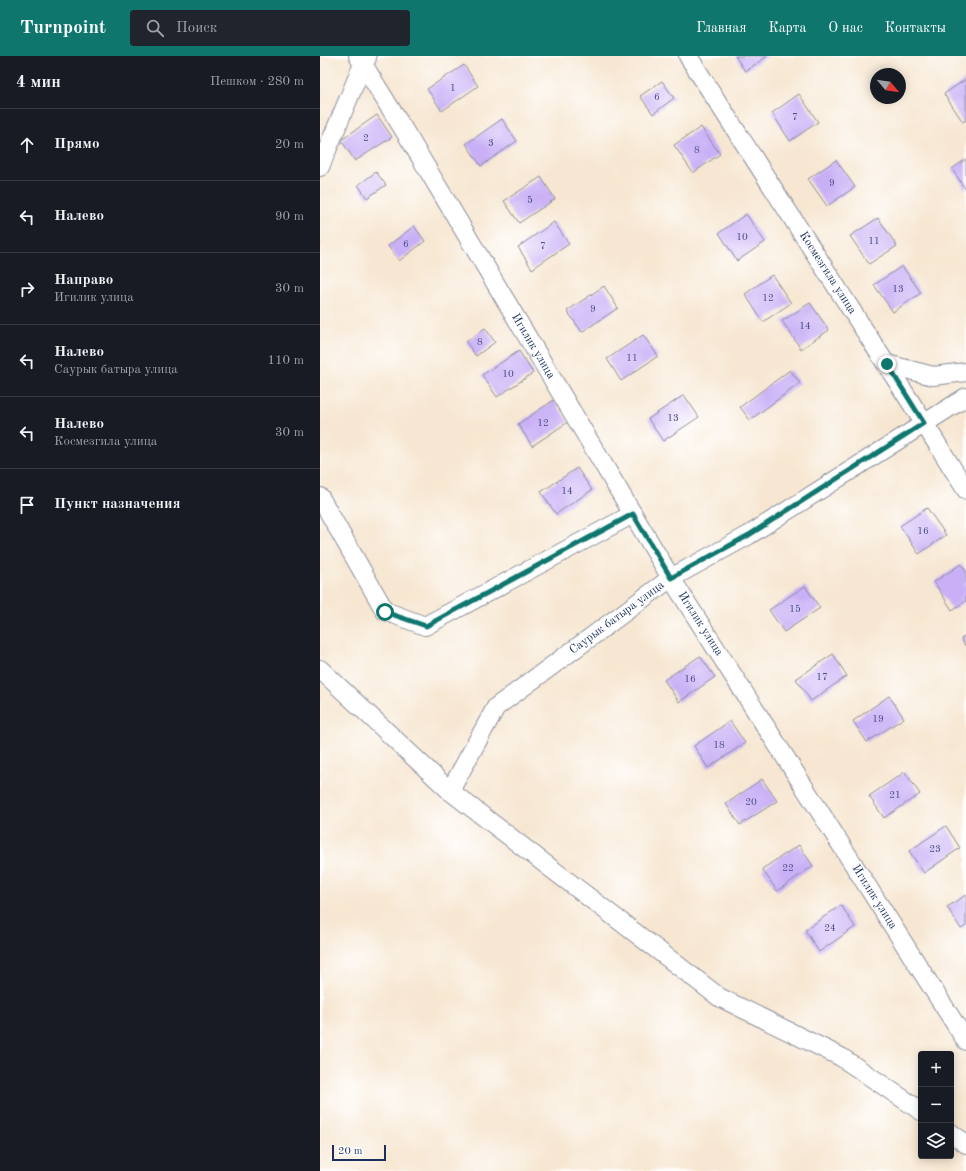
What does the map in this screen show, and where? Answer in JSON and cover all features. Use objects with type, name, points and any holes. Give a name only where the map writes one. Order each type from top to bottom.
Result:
[{"type":"street","name":"Космезгила улица","points":[[688,56],[887,364],[966,490]]},
{"type":"street","points":[[320,167],[363,59]]},
{"type":"street","name":"Игилик улица","points":[[363,59],[671,578],[966,1041]]},
{"type":"street","points":[[887,364],[933,376],[966,372]]},
{"type":"street","name":"Саурык батыра улица","points":[[450,791],[496,707],[671,578],[749,535],[966,397]]},
{"type":"street","points":[[320,497],[385,612],[426,626],[633,514]]},
{"type":"street","points":[[320,670],[450,791],[719,996],[841,1057],[918,1109]]},
{"type":"street","points":[[954,1135],[966,1144]]},
{"type":"building","points":[[735,56],[768,56],[745,71]]},
{"type":"building","points":[[464,65],[478,86],[442,111],[427,89]]},
{"type":"building","points":[[966,79],[966,120],[963,122],[944,94]]},
{"type":"building","points":[[662,81],[674,98],[653,114],[640,96]]},
{"type":"building","points":[[799,94],[818,122],[790,141],[772,113]]},
{"type":"building","points":[[377,115],[392,137],[355,161],[341,140]]},
{"type":"building","points":[[502,119],[517,141],[481,166],[466,144]]},
{"type":"building","points":[[701,127],[720,154],[693,173],[674,145]]},
{"type":"building","points":[[966,159],[966,190],[952,169]]},
{"type":"building","points":[[836,160],[855,187],[827,206],[808,179]]},
{"type":"building","points":[[376,172],[386,185],[367,198],[358,185]]},
{"type":"building","points":[[541,177],[555,199],[519,223],[504,201]]},
{"type":"building","points":[[746,214],[765,242],[737,261],[719,233]]},
{"type":"building","points":[[878,218],[897,246],[869,264],[850,236]]},
{"type":"building","points":[[554,222],[569,244],[532,269],[518,247]]},
{"type":"building","points":[[414,226],[425,241],[399,261],[388,246]]},
{"type":"building","points":[[902,266],[921,293],[893,312],[874,285]]},
{"type":"building","points":[[772,275],[791,303],[763,322],[745,294]]},
{"type":"building","points":[[604,286],[618,308],[582,332],[567,311]]},
{"type":"building","points":[[810,303],[829,330],[801,349],[782,321]]},
{"type":"building","points":[[485,328],[495,342],[476,356],[466,342]]},
{"type":"building","points":[[643,335],[658,356],[621,381],[607,359]]},
{"type":"building","points":[[519,351],[533,373],[497,397],[482,375]]},
{"type":"building","points":[[790,370],[800,383],[750,420],[740,407]]},
{"type":"building","points":[[684,395],[699,417],[663,441],[648,419]]},
{"type":"building","points":[[554,400],[568,422],[532,446],[518,424]]},
{"type":"building","points":[[577,468],[592,490],[556,514],[541,492]]},
{"type":"building","points":[[927,508],[946,535],[919,554],[900,526]]},
{"type":"building","points":[[961,564],[966,571],[966,601],[952,610],[934,582]]},
{"type":"building","points":[[805,586],[820,608],[784,632],[769,610]]},
{"type":"building","points":[[966,635],[966,647],[961,639]]},
{"type":"building","points":[[833,654],[847,676],[811,701],[796,679]]},
{"type":"building","points":[[700,656],[715,677],[679,702],[664,680]]},
{"type":"building","points":[[889,696],[904,718],[867,742],[853,721]]},
{"type":"building","points":[[730,721],[745,743],[708,768],[694,746]]},
{"type":"building","points":[[905,772],[920,794],[884,818],[869,796]]},
{"type":"building","points":[[762,779],[777,801],[740,825],[726,804]]},
{"type":"building","points":[[946,826],[960,848],[924,873],[909,851]]},
{"type":"building","points":[[799,845],[813,866],[777,891],[762,869]]},
{"type":"building","points":[[966,895],[966,926],[961,929],[947,907]]},
{"type":"building","points":[[841,905],[855,927],[819,952],[805,930]]},
{"type":"route","points":[[385,612],[426,626],[633,514],[671,578],[749,535],[924,423],[887,364]]}]
